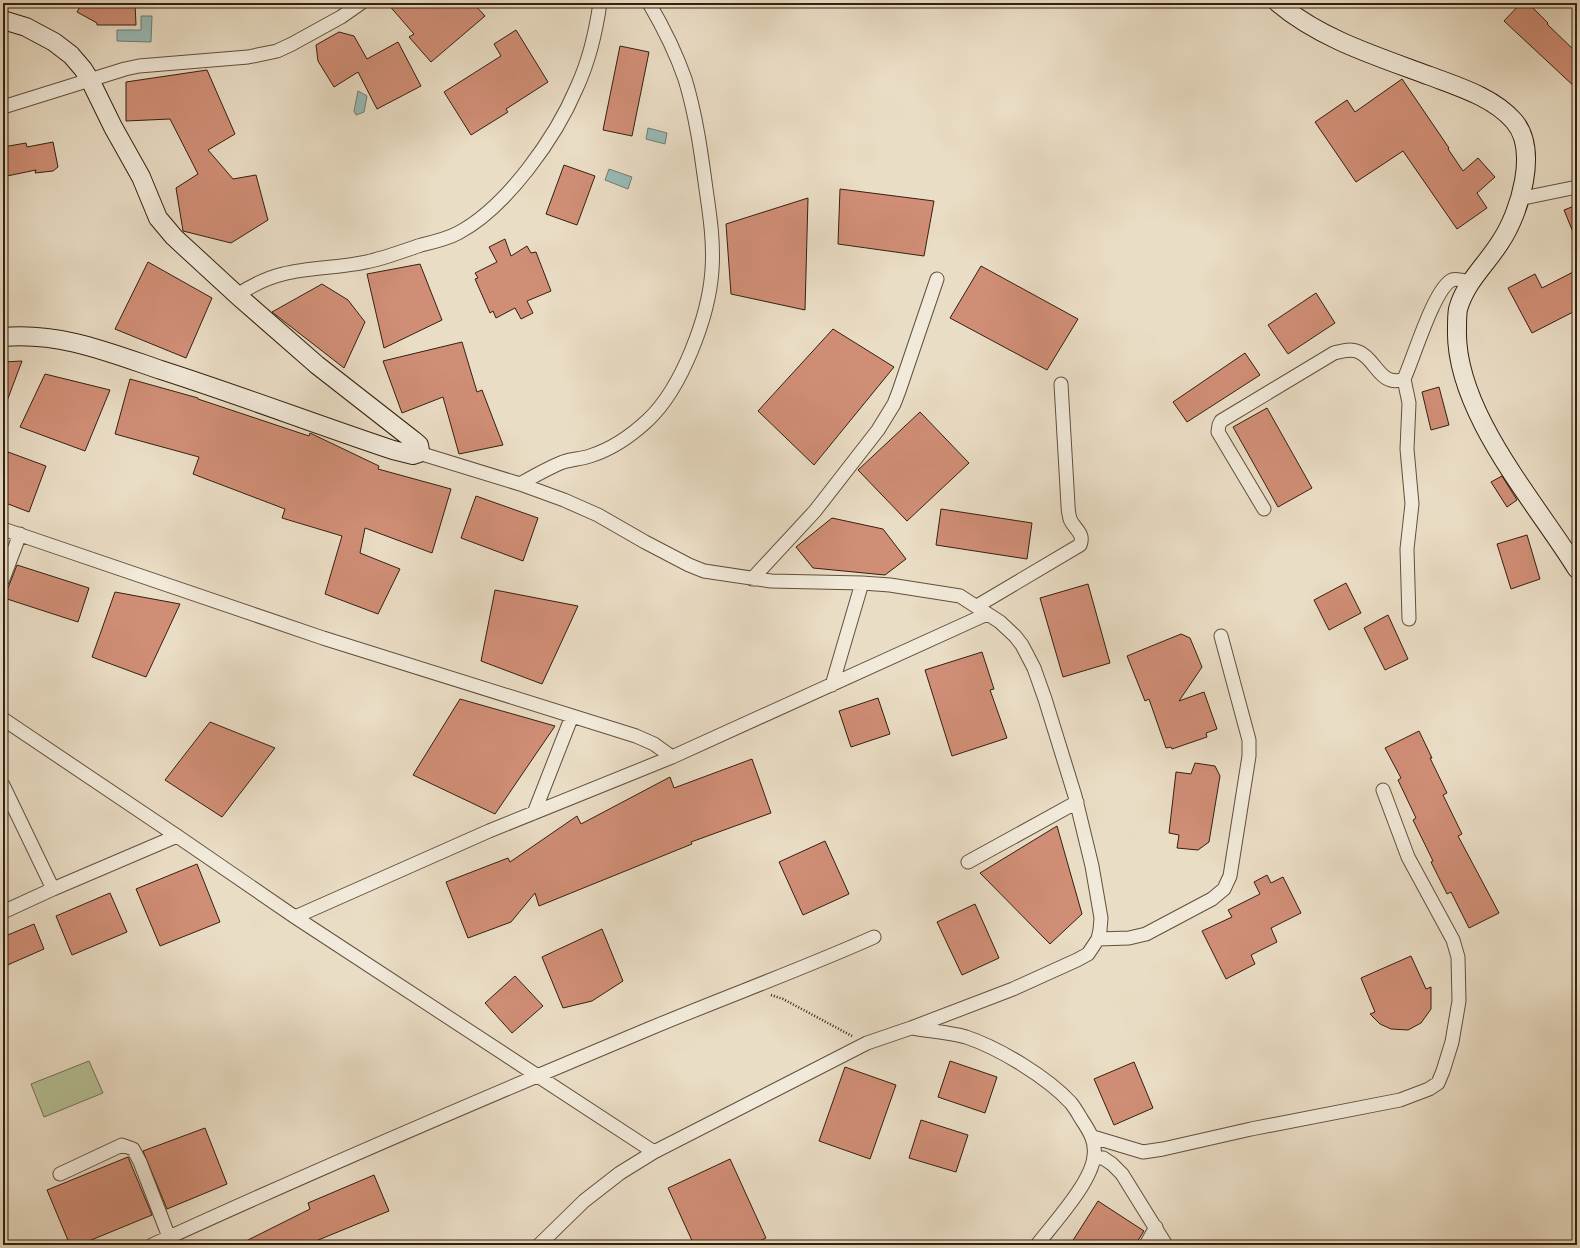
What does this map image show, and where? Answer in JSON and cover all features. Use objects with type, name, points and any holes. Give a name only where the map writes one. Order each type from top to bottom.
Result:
[{"type":"street","points":[[3,107],[113,72],[139,66],[248,57],[277,51],[341,17],[361,3]]},
{"type":"street","points":[[237,295],[262,280],[283,274],[366,262],[445,239],[459,232],[479,218],[502,199],[524,173],[548,141],[560,120],[584,71],[590,53],[600,3]]},
{"type":"street","points":[[520,484],[563,462],[588,457],[612,447],[626,438],[648,420],[665,400],[683,368],[698,332],[706,306],[712,270],[713,243],[704,171],[695,122],[685,80],[677,58],[658,18],[649,3]]},
{"type":"street","points":[[1278,3],[1297,18],[1323,32],[1382,59],[1469,91],[1485,99],[1504,112],[1514,122],[1523,135],[1525,145],[1524,178],[1513,216],[1502,241],[1470,282],[1458,310],[1457,336],[1460,363],[1472,400],[1492,438],[1515,477],[1577,569]]},
{"type":"street","points":[[3,20],[26,27],[54,42],[71,55],[90,80],[113,127],[141,177],[158,218],[165,228],[237,295],[328,375],[413,440],[420,448],[419,453]]},
{"type":"street","points":[[1519,199],[1577,187]]},
{"type":"street","points":[[752,579],[815,512],[878,430],[899,391],[937,279]]},
{"type":"street","points":[[1409,619],[1407,549],[1412,504],[1407,449],[1409,403],[1404,379],[1416,346],[1436,300],[1447,283],[1452,280],[1470,282]]},
{"type":"street","points":[[3,337],[35,336],[75,342],[210,386],[393,450],[413,456],[419,453],[520,484],[598,515],[689,565],[714,573],[752,579],[794,582],[862,583],[960,596],[1000,622],[1022,645],[1034,668],[1060,744],[1077,802],[1092,866],[1100,918],[1100,930],[1098,939],[1088,954],[1013,988],[911,1028],[867,1043],[654,1152],[620,1173],[588,1198],[567,1216],[539,1245]]},
{"type":"street","points":[[1264,509],[1218,432],[1221,421],[1334,353],[1344,350],[1360,352],[1390,380],[1397,382],[1404,379]]},
{"type":"street","points":[[977,606],[1080,545],[1082,540],[1080,532],[1070,520],[1061,384]]},
{"type":"street","points":[[3,529],[323,638],[636,736],[654,744],[672,757]]},
{"type":"street","points":[[3,579],[20,534]]},
{"type":"street","points":[[832,685],[862,583]]},
{"type":"street","points":[[295,917],[489,831],[672,757],[987,614]]},
{"type":"street","points":[[1098,939],[1129,938],[1146,934],[1212,899],[1224,889],[1230,876],[1249,756],[1249,740],[1221,636]]},
{"type":"street","points":[[534,813],[572,716]]},
{"type":"street","points":[[3,719],[178,836],[295,917],[654,1152]]},
{"type":"street","points":[[3,785],[53,889]]},
{"type":"street","points":[[1093,1137],[1143,1152],[1163,1149],[1251,1129],[1400,1100],[1429,1089],[1438,1083],[1452,1042],[1459,1001],[1458,957],[1454,940],[1408,857],[1383,790]]},
{"type":"street","points":[[968,862],[1077,802]]},
{"type":"street","points":[[3,912],[178,836]]},
{"type":"street","points":[[152,1245],[536,1076],[719,999],[790,973],[874,936]]},
{"type":"street","points":[[911,1028],[965,1037],[997,1050],[1020,1063],[1047,1082],[1071,1103],[1093,1137],[1094,1157],[1080,1189],[1037,1245]]},
{"type":"street","points":[[60,1174],[122,1145],[134,1150],[169,1237]]},
{"type":"street","points":[[1094,1157],[1103,1158],[1112,1164],[1122,1174],[1166,1245]]},
{"type":"street","points":[[1146,1245],[1156,1227]]},
{"type":"path","points":[[768,994],[783,999],[867,1043]]},
{"type":"green space","points":[[89,1061],[103,1093],[44,1117],[31,1084]]},
{"type":"water","points":[[141,16],[152,16],[151,42],[117,41],[117,30],[141,30]]},
{"type":"water","points":[[358,91],[367,96],[364,112],[356,115],[354,111]]},
{"type":"water","points":[[648,128],[667,133],[665,144],[646,139]]},
{"type":"water","points":[[609,169],[632,177],[628,189],[605,180]]},
{"type":"building","points":[[82,3],[135,3],[136,25],[97,25],[97,23],[77,12]]},
{"type":"building","points":[[387,3],[473,3],[485,16],[431,62],[409,37],[414,34]]},
{"type":"building","points":[[1521,3],[1528,3],[1577,53],[1577,89],[1504,21]]},
{"type":"building","points":[[516,30],[548,82],[506,109],[508,112],[471,135],[444,92],[501,56],[494,44]]},
{"type":"building","points":[[339,32],[354,36],[367,59],[398,42],[421,86],[377,109],[358,72],[334,87],[318,61],[316,45]]},
{"type":"building","points":[[620,46],[649,52],[632,136],[603,130]]},
{"type":"building","points":[[207,70],[235,134],[208,150],[233,179],[256,175],[268,220],[231,243],[183,231],[176,188],[198,174],[170,119],[126,121],[126,82]]},
{"type":"building","points":[[1402,79],[1463,171],[1478,158],[1495,177],[1477,193],[1487,208],[1457,229],[1403,151],[1356,182],[1315,122],[1347,100],[1355,112]]},
{"type":"building","points":[[53,142],[58,167],[53,171],[35,173],[36,170],[7,176],[3,147],[26,143],[27,147]]},
{"type":"building","points":[[564,165],[595,176],[577,225],[546,214]]},
{"type":"building","points":[[840,189],[934,201],[924,256],[838,244]]},
{"type":"building","points":[[808,198],[805,310],[731,294],[726,224]]},
{"type":"building","points":[[1577,205],[1577,242],[1564,210]]},
{"type":"building","points":[[505,239],[511,256],[527,246],[531,253],[536,252],[551,291],[527,301],[533,313],[521,319],[515,308],[496,318],[493,311],[490,313],[475,279],[478,278],[475,273],[497,262],[489,247]]},
{"type":"building","points":[[148,262],[212,298],[186,358],[115,329]]},
{"type":"building","points":[[420,264],[442,320],[384,348],[367,274]]},
{"type":"building","points":[[981,266],[1078,319],[1047,370],[950,318]]},
{"type":"building","points":[[1577,270],[1577,310],[1532,333],[1508,288],[1535,274],[1542,288]]},
{"type":"building","points":[[322,284],[348,300],[365,322],[344,368],[272,312]]},
{"type":"building","points":[[1316,293],[1335,323],[1288,354],[1268,325]]},
{"type":"building","points":[[833,329],[894,367],[814,465],[758,411]]},
{"type":"building","points":[[462,342],[477,392],[482,390],[503,445],[459,454],[443,397],[402,413],[383,361]]},
{"type":"building","points":[[1245,353],[1260,375],[1187,422],[1173,402]]},
{"type":"building","points":[[22,361],[4,409],[3,409],[3,362]]},
{"type":"building","points":[[45,374],[110,390],[85,451],[20,427]]},
{"type":"building","points":[[130,379],[198,398],[309,436],[310,433],[379,466],[378,469],[451,489],[432,553],[365,528],[360,553],[400,569],[378,614],[325,594],[342,536],[282,518],[285,509],[193,474],[199,457],[115,434]]},
{"type":"building","points":[[1439,387],[1449,425],[1431,430],[1422,392]]},
{"type":"building","points":[[1267,408],[1312,488],[1278,507],[1233,427]]},
{"type":"building","points":[[920,412],[969,463],[907,521],[858,470]]},
{"type":"building","points":[[8,452],[46,466],[29,512],[3,502],[3,463]]},
{"type":"building","points":[[1502,476],[1517,500],[1507,507],[1491,482]]},
{"type":"building","points":[[476,496],[538,518],[523,561],[461,538]]},
{"type":"building","points":[[941,509],[1032,523],[1027,559],[936,545]]},
{"type":"building","points":[[832,518],[883,529],[906,559],[885,575],[813,568],[796,547]]},
{"type":"building","points":[[1527,535],[1540,579],[1511,589],[1497,544]]},
{"type":"building","points":[[17,565],[89,588],[78,622],[4,598]]},
{"type":"building","points":[[1346,583],[1361,613],[1329,630],[1314,600]]},
{"type":"building","points":[[1088,584],[1110,663],[1063,677],[1040,598]]},
{"type":"building","points":[[495,590],[578,606],[542,684],[481,661]]},
{"type":"building","points":[[115,592],[180,604],[146,677],[92,657]]},
{"type":"building","points":[[1388,615],[1408,659],[1385,670],[1364,628]]},
{"type":"building","points":[[1181,634],[1190,638],[1202,667],[1179,701],[1204,692],[1217,729],[1206,733],[1207,737],[1172,749],[1171,747],[1166,748],[1149,699],[1145,701],[1127,656]]},
{"type":"building","points":[[982,652],[994,689],[990,690],[1007,738],[952,756],[925,670]]},
{"type":"building","points":[[878,698],[890,734],[851,747],[839,711]]},
{"type":"building","points":[[460,699],[555,726],[495,814],[413,775]]},
{"type":"building","points":[[210,722],[275,748],[222,817],[165,780]]},
{"type":"building","points":[[1419,731],[1447,793],[1443,795],[1462,834],[1458,836],[1499,913],[1469,928],[1451,892],[1447,894],[1431,862],[1433,861],[1413,820],[1416,818],[1398,780],[1401,778],[1385,748]]},
{"type":"building","points":[[752,759],[771,813],[691,842],[692,844],[539,906],[535,893],[511,922],[468,938],[446,882],[508,858],[510,862],[577,816],[581,824],[670,777],[674,788]]},
{"type":"building","points":[[1195,763],[1215,766],[1220,776],[1209,842],[1198,850],[1177,848],[1179,835],[1169,833],[1176,772],[1191,774]]},
{"type":"building","points":[[1057,826],[1082,914],[1050,944],[980,873]]},
{"type":"building","points":[[825,841],[849,894],[803,915],[779,862]]},
{"type":"building","points":[[197,864],[220,922],[160,946],[136,889]]},
{"type":"building","points":[[1267,875],[1271,883],[1283,877],[1301,913],[1271,928],[1277,942],[1251,955],[1255,964],[1226,979],[1202,931],[1232,917],[1228,910],[1260,894],[1254,882]]},
{"type":"building","points":[[110,893],[127,932],[72,955],[56,916]]},
{"type":"building","points":[[975,904],[999,958],[962,975],[937,922]]},
{"type":"building","points":[[34,924],[44,949],[3,967],[3,937]]},
{"type":"building","points":[[602,929],[623,981],[592,1001],[563,1008],[542,957]]},
{"type":"building","points":[[1411,956],[1426,989],[1431,987],[1431,1009],[1421,1023],[1408,1030],[1391,1029],[1380,1024],[1370,1014],[1375,1012],[1361,978]]},
{"type":"building","points":[[515,976],[543,1006],[512,1033],[485,1003]]},
{"type":"building","points":[[950,1061],[997,1077],[985,1113],[938,1097]]},
{"type":"building","points":[[1134,1062],[1153,1108],[1114,1125],[1094,1079]]},
{"type":"building","points":[[845,1067],[896,1085],[870,1159],[819,1141]]},
{"type":"building","points":[[921,1120],[968,1135],[956,1172],[909,1158]]},
{"type":"building","points":[[205,1128],[227,1184],[167,1209],[143,1151]]},
{"type":"building","points":[[128,1157],[152,1215],[79,1245],[70,1245],[47,1190]]},
{"type":"building","points":[[730,1159],[766,1238],[751,1245],[694,1245],[668,1188]]},
{"type":"building","points":[[374,1175],[389,1211],[306,1245],[238,1245],[310,1209],[308,1203]]},
{"type":"building","points":[[1098,1201],[1144,1231],[1135,1245],[1070,1245]]}]
